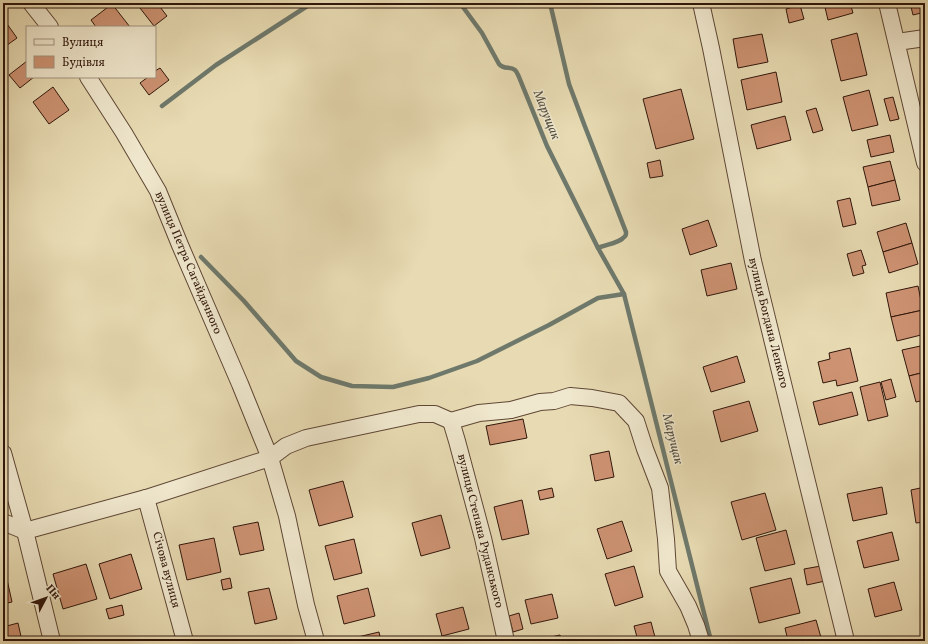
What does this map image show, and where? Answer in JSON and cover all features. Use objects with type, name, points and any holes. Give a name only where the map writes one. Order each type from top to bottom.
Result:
[{"type":"street","points":[[31,3],[49,26]]},
{"type":"street","name":"вулиця Богдана Лепкого","points":[[701,3],[753,261],[846,641]]},
{"type":"street","points":[[887,3],[925,164]]},
{"type":"street","points":[[897,42],[925,38]]},
{"type":"street","name":"вулиця Петра Сагайдачного","points":[[89,78],[124,133],[158,191],[270,458],[287,516],[306,605],[316,641]]},
{"type":"street","points":[[3,522],[25,531],[146,498],[270,458],[286,446],[306,438],[419,414],[435,414],[451,421],[479,413],[511,410],[570,396],[592,398],[619,403],[636,421],[660,488],[668,571],[688,606],[701,641]]},
{"type":"street","name":"вулиця Степана Руданського","points":[[451,421],[458,441],[483,538],[506,641]]},
{"type":"street","points":[[3,453],[25,531],[52,641]]},
{"type":"street","name":"Січова вулиця","points":[[146,498],[185,641]]},
{"type":"building","points":[[136,3],[157,3],[167,16],[154,26]]},
{"type":"building","points":[[824,3],[850,3],[853,13],[828,20]]},
{"type":"building","points":[[910,3],[925,3],[925,12],[913,15]]},
{"type":"building","points":[[112,4],[129,26],[95,26],[91,20]]},
{"type":"building","points":[[800,5],[804,19],[789,23],[786,9]]},
{"type":"building","points":[[5,21],[17,38],[3,48],[3,23]]},
{"type":"building","points":[[857,33],[867,75],[841,81],[831,40]]},
{"type":"building","points":[[762,34],[768,62],[738,68],[733,39]]},
{"type":"building","points":[[26,62],[26,78],[33,78],[20,88],[9,75]]},
{"type":"building","points":[[160,68],[169,80],[149,95],[140,83],[147,78],[156,78],[156,70]]},
{"type":"building","points":[[776,72],[782,102],[747,110],[741,80]]},
{"type":"building","points":[[53,87],[69,110],[49,124],[33,102]]},
{"type":"building","points":[[681,89],[694,139],[656,149],[643,99]]},
{"type":"building","points":[[869,90],[878,125],[852,131],[843,97]]},
{"type":"building","points":[[893,97],[899,119],[890,121],[884,99]]},
{"type":"building","points":[[816,108],[823,130],[813,133],[806,111]]},
{"type":"building","points":[[785,116],[791,140],[757,149],[751,125]]},
{"type":"building","points":[[890,135],[894,152],[871,157],[867,140]]},
{"type":"building","points":[[660,160],[663,176],[650,178],[647,163]]},
{"type":"building","points":[[890,161],[895,180],[868,187],[863,167]]},
{"type":"building","points":[[895,180],[900,200],[872,206],[868,187]]},
{"type":"building","points":[[850,198],[856,224],[843,227],[837,201]]},
{"type":"building","points":[[708,220],[717,246],[690,255],[682,229]]},
{"type":"building","points":[[906,223],[912,243],[883,252],[877,232]]},
{"type":"building","points":[[912,243],[918,264],[889,273],[883,252]]},
{"type":"building","points":[[861,250],[866,265],[862,266],[864,273],[853,276],[847,254]]},
{"type":"building","points":[[731,263],[737,289],[707,296],[701,270]]},
{"type":"building","points":[[918,286],[923,310],[891,317],[886,293]]},
{"type":"building","points":[[923,310],[925,319],[925,334],[897,341],[891,317]]},
{"type":"building","points":[[925,345],[925,372],[909,376],[902,350]]},
{"type":"building","points":[[850,348],[858,381],[837,386],[836,380],[823,383],[818,362],[830,359],[829,353]]},
{"type":"building","points":[[737,356],[745,382],[711,392],[703,367]]},
{"type":"building","points":[[925,372],[925,400],[916,402],[909,376]]},
{"type":"building","points":[[891,379],[896,397],[886,400],[881,382]]},
{"type":"building","points":[[880,382],[888,416],[868,421],[860,387]]},
{"type":"building","points":[[852,392],[858,415],[819,425],[813,402]]},
{"type":"building","points":[[749,401],[758,431],[721,442],[713,411]]},
{"type":"building","points":[[523,419],[527,438],[490,445],[486,426]]},
{"type":"building","points":[[609,451],[614,477],[595,481],[590,455]]},
{"type":"building","points":[[343,481],[353,517],[319,526],[309,490]]},
{"type":"building","points":[[882,487],[887,514],[853,521],[847,494]]},
{"type":"building","points":[[925,487],[925,522],[916,523],[911,490]]},
{"type":"building","points":[[552,488],[554,497],[540,500],[538,491]]},
{"type":"building","points":[[765,493],[776,530],[742,540],[731,502]]},
{"type":"building","points":[[522,500],[529,534],[502,540],[494,507]]},
{"type":"building","points":[[441,515],[450,548],[421,556],[412,523]]},
{"type":"building","points":[[622,521],[632,551],[607,559],[597,529]]},
{"type":"building","points":[[258,522],[264,550],[240,555],[233,527]]},
{"type":"building","points":[[786,530],[795,564],[765,571],[756,538]]},
{"type":"building","points":[[892,532],[899,560],[864,568],[857,541]]},
{"type":"building","points":[[214,538],[221,572],[187,580],[179,545]]},
{"type":"building","points":[[354,539],[362,573],[334,580],[325,546]]},
{"type":"building","points":[[131,554],[142,589],[110,599],[99,564]]},
{"type":"building","points":[[86,564],[97,599],[63,609],[53,574]]},
{"type":"building","points":[[634,566],[643,597],[615,606],[605,574]]},
{"type":"building","points":[[821,566],[825,581],[807,585],[804,569]]},
{"type":"building","points":[[6,575],[12,602],[3,604],[3,576]]},
{"type":"building","points":[[230,578],[232,588],[223,590],[221,580]]},
{"type":"building","points":[[791,578],[800,613],[759,623],[750,588]]},
{"type":"building","points":[[894,582],[902,610],[875,617],[868,589]]},
{"type":"building","points":[[269,588],[277,619],[255,624],[248,592]]},
{"type":"building","points":[[368,588],[375,616],[344,624],[337,596]]},
{"type":"building","points":[[552,594],[558,618],[531,624],[525,600]]},
{"type":"building","points":[[122,605],[124,615],[109,619],[106,609]]},
{"type":"building","points":[[463,607],[469,629],[442,636],[436,614]]},
{"type":"building","points":[[519,613],[523,629],[513,632],[509,616]]},
{"type":"building","points":[[816,620],[822,641],[788,641],[785,628]]},
{"type":"building","points":[[651,622],[656,641],[638,641],[634,626]]},
{"type":"building","points":[[18,623],[22,641],[3,641],[3,627]]},
{"type":"building","points":[[379,632],[381,641],[341,641]]},
{"type":"building","points":[[560,635],[562,641],[533,641]]},
{"type":"waterway","points":[[162,106],[216,65],[312,3]]},
{"type":"waterway","name":"Марущак","points":[[460,3],[482,33],[499,64],[503,67],[513,69],[517,73],[547,146],[598,248],[624,294],[711,641]]},
{"type":"waterway","name":"Марущак","points":[[550,3],[569,84],[626,232],[626,235],[621,240],[598,248]]},
{"type":"waterway","points":[[201,257],[244,301],[296,361],[321,377],[352,386],[393,387],[429,378],[477,361],[549,325],[598,298],[624,294]]}]
